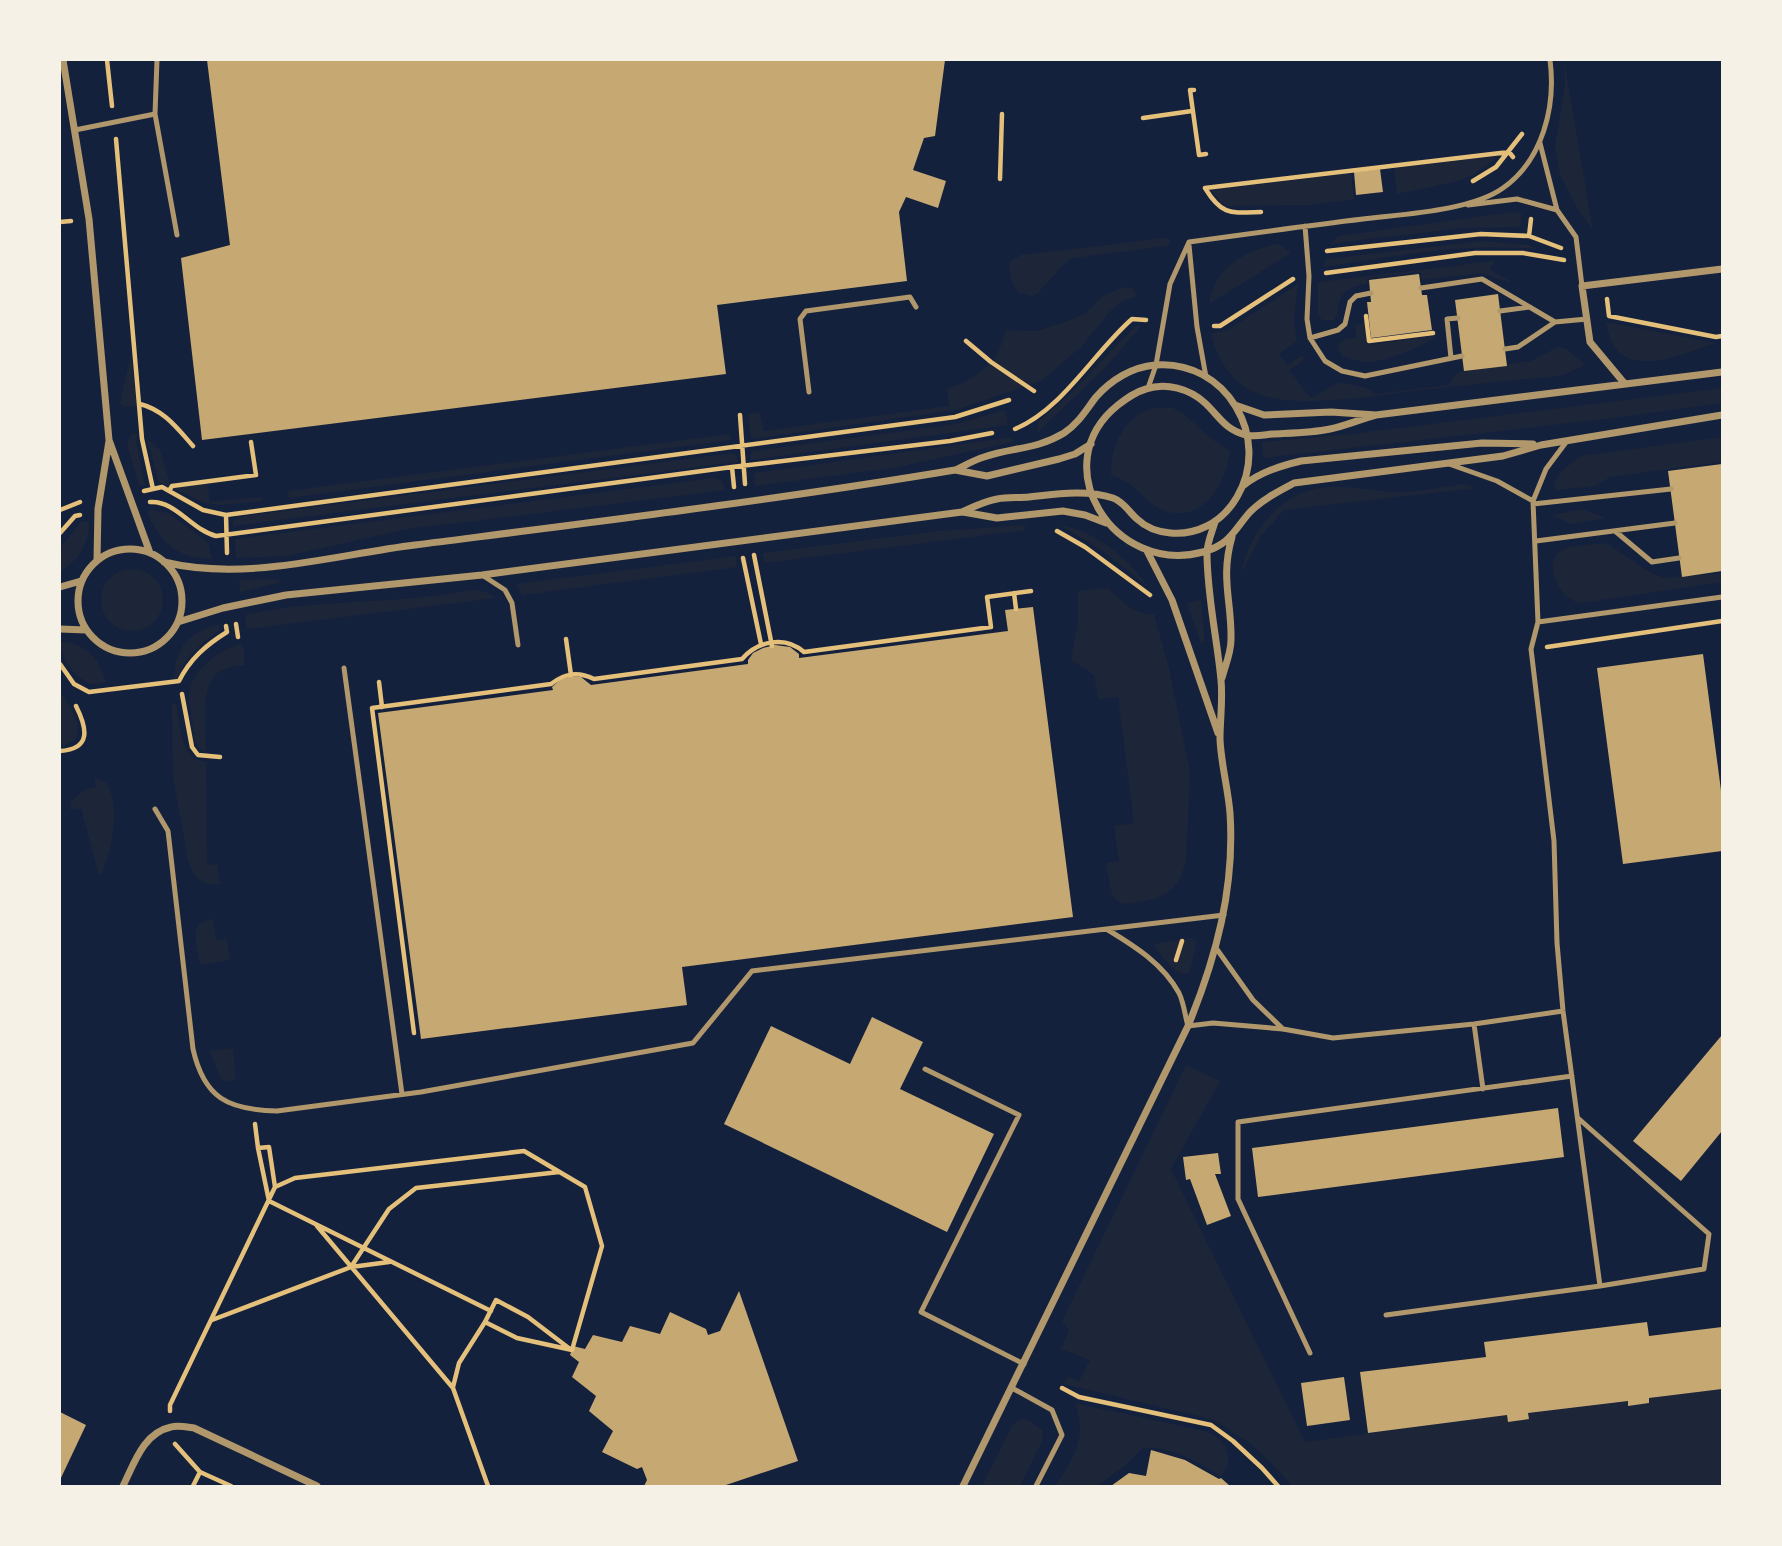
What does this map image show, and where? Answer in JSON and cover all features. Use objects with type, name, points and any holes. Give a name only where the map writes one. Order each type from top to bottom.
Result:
[{"type":"street","points":[[64,60],[89,219],[109,440],[99,496],[97,560]]},
{"type":"street","points":[[1625,384],[1590,342],[1582,286],[1723,269]]},
{"type":"street","points":[[164,562],[191,568],[286,566],[362,552],[736,503],[955,470],[984,457],[1033,448],[1066,432],[1082,417],[1097,396],[1115,380],[1132,370],[1156,365],[1177,366],[1206,377],[1227,394],[1235,405],[1248,436],[1249,469],[1244,486],[1232,505],[1215,522],[1193,531],[1165,532],[1150,528],[1115,499],[1090,494],[996,499],[962,512],[482,575],[286,595],[223,608],[178,622]]},
{"type":"street","points":[[1232,537],[1207,551],[1168,556],[1147,551],[1127,541],[1107,523],[1090,494],[1087,461],[1091,444],[1110,411],[1130,395],[1148,388],[1176,387],[1188,391],[1207,404],[1231,430],[1248,436],[1330,429],[1376,415],[1723,372]]},
{"type":"street","points":[[1235,405],[1264,415],[1331,412],[1376,415]]},
{"type":"street","points":[[1244,486],[1257,476],[1301,461],[1482,443],[1541,444],[1723,415]]},
{"type":"street","points":[[109,440],[150,553]]},
{"type":"street","points":[[955,470],[987,476],[1059,459],[1091,444]]},
{"type":"street","points":[[1221,682],[1231,642],[1226,566],[1232,537],[1250,512],[1273,493],[1294,483],[1503,456],[1541,444]]},
{"type":"street","points":[[962,512],[997,518],[1063,512],[1085,515],[1107,523]]},
{"type":"street","points":[[963,1486],[1188,1026],[1209,975],[1224,915],[1230,814],[1220,740],[1221,682],[1214,638],[1207,551],[1215,522]]},
{"type":"street","points":[[132,549],[150,553],[164,562],[174,574],[182,598],[178,622],[169,636],[157,646],[134,653],[111,650],[97,642],[86,630],[77,597],[81,581],[97,560],[114,552],[132,549]]},
{"type":"street","points":[[1147,551],[1172,600],[1220,740]]},
{"type":"street","points":[[60,587],[81,581]]},
{"type":"street","points":[[60,629],[86,630]]},
{"type":"street","points":[[123,1486],[142,1447],[153,1435],[172,1426],[194,1428],[317,1486]]},
{"type":"lane","points":[[157,60],[155,114],[177,235]]},
{"type":"lane","points":[[1459,206],[1502,189],[1523,170],[1541,143],[1552,97],[1550,60]]},
{"type":"lane","points":[[75,130],[155,114]]},
{"type":"lane","points":[[1541,143],[1557,210],[1576,237],[1582,286]]},
{"type":"lane","points":[[1189,242],[1517,199],[1557,210]]},
{"type":"lane","points":[[1305,226],[1309,276],[1307,319],[1310,338],[1325,360],[1342,371],[1365,376],[1462,356]]},
{"type":"lane","points":[[1148,388],[1156,365],[1170,284],[1189,242]]},
{"type":"lane","points":[[1189,242],[1197,327],[1206,377]]},
{"type":"lane","points":[[1421,288],[1482,279],[1555,322]]},
{"type":"lane","points":[[1310,338],[1338,330],[1345,324],[1350,302],[1371,293]]},
{"type":"lane","points":[[809,392],[800,319],[806,311],[910,297],[916,307]]},
{"type":"lane","points":[[1500,311],[1530,307]]},
{"type":"lane","points":[[1451,358],[1447,319],[1458,318]]},
{"type":"lane","points":[[1505,349],[1518,347],[1555,322],[1587,319]]},
{"type":"lane","points":[[1567,441],[1546,469],[1533,503],[1538,622],[1531,649],[1555,841],[1557,943],[1563,1011],[1600,1286]]},
{"type":"lane","points":[[1449,464],[1497,481],[1533,503],[1671,489]]},
{"type":"lane","points":[[1536,541],[1675,523]]},
{"type":"lane","points":[[1615,531],[1652,562],[1679,558]]},
{"type":"lane","points":[[482,575],[505,590],[512,603],[517,645]]},
{"type":"lane","points":[[1538,622],[1723,597]]},
{"type":"lane","points":[[344,668],[402,1094]]},
{"type":"lane","points":[[155,809],[168,831],[193,1049],[199,1073],[211,1090],[230,1104],[254,1110],[276,1111],[402,1094],[693,1043],[752,971],[1224,915]]},
{"type":"lane","points":[[1108,930],[1145,952],[1165,973],[1180,995],[1188,1026],[1213,1023],[1283,1028],[1333,1038],[1474,1024],[1563,1011]]},
{"type":"lane","points":[[1216,948],[1252,1000],[1283,1028]]},
{"type":"lane","points":[[1474,1024],[1483,1088]]},
{"type":"lane","points":[[925,1069],[1019,1115],[921,1312],[1024,1364]]},
{"type":"lane","points":[[1310,1353],[1238,1199],[1238,1122],[1572,1076]]},
{"type":"lane","points":[[1386,1315],[1704,1269],[1709,1234],[1579,1119]]},
{"type":"lane","points":[[1012,1388],[1052,1410],[1062,1435],[1036,1486]]},
{"type":"path","points":[[107,60],[142,439],[153,489]]},
{"type":"path","points":[[1194,90],[1190,90],[1199,155],[1206,154]]},
{"type":"path","points":[[1143,118],[1192,111]]},
{"type":"path","points":[[1000,179],[1002,114]]},
{"type":"path","points":[[1473,182],[1496,167],[1527,127]]},
{"type":"path","points":[[1509,152],[1523,170]]},
{"type":"path","points":[[1264,212],[1229,213],[1217,207],[1205,188],[1509,152]]},
{"type":"path","points":[[1529,236],[1533,203]]},
{"type":"path","points":[[60,222],[67,221]]},
{"type":"path","points":[[1327,251],[1481,234],[1529,236],[1559,248],[1577,249]]},
{"type":"path","points":[[1197,327],[1220,326],[1296,277],[1475,253],[1523,253],[1578,262]]},
{"type":"path","points":[[1605,283],[1609,316],[1716,337],[1723,336]]},
{"type":"path","points":[[1363,295],[1369,341],[1436,332]]},
{"type":"path","points":[[131,503],[160,501],[206,533],[216,536],[732,467],[950,441],[1016,429],[1029,423],[1063,392],[1132,318],[1162,321]]},
{"type":"path","points":[[966,341],[991,362],[1034,391]]},
{"type":"path","points":[[129,493],[162,487],[203,510],[226,514],[955,417],[1009,400]]},
{"type":"path","points":[[140,404],[167,417],[193,446]]},
{"type":"path","points":[[740,415],[746,488]]},
{"type":"path","points":[[170,491],[172,486],[256,475],[251,442]]},
{"type":"path","points":[[732,467],[735,488]]},
{"type":"path","points":[[60,510],[99,496]]},
{"type":"path","points":[[60,533],[75,516],[98,509]]},
{"type":"path","points":[[753,554],[772,644]]},
{"type":"path","points":[[743,556],[761,644]]},
{"type":"path","points":[[415,1044],[372,708],[551,684],[559,677],[582,673],[594,679],[742,659],[761,644],[787,641],[804,652],[991,627],[987,597],[1031,591]]},
{"type":"path","points":[[1014,593],[1016,609]]},
{"type":"path","points":[[1531,649],[1723,621]]},
{"type":"path","points":[[60,664],[74,684],[89,692],[180,681],[186,667],[209,642],[227,632]]},
{"type":"path","points":[[566,639],[571,676]]},
{"type":"path","points":[[379,682],[382,707]]},
{"type":"path","points":[[182,694],[192,747],[198,755],[220,757]]},
{"type":"path","points":[[60,751],[71,750],[84,736],[85,724],[76,706]]},
{"type":"path","points":[[1174,967],[1182,941]]},
{"type":"path","points":[[254,1110],[258,1148],[269,1201]]},
{"type":"path","points":[[231,1486],[200,1472],[175,1447],[170,1405],[275,1187],[269,1147],[258,1148]]},
{"type":"path","points":[[275,1187],[295,1178],[524,1151],[585,1187],[603,1247],[572,1350]]},
{"type":"path","points":[[351,1267],[389,1209],[416,1188],[560,1172]]},
{"type":"path","points":[[269,1201],[491,1311]]},
{"type":"path","points":[[317,1226],[453,1388],[488,1486]]},
{"type":"path","points":[[212,1320],[351,1267],[390,1262]]},
{"type":"path","points":[[453,1388],[459,1363],[496,1300],[528,1317],[572,1350]]},
{"type":"path","points":[[485,1322],[517,1338],[572,1350]]},
{"type":"path","points":[[1062,1388],[1079,1397],[1211,1425],[1233,1441],[1278,1486]]},
{"type":"path","points":[[193,1486],[200,1472]]},
{"type":"shaded area","points":[[1564,60],[1593,230],[1577,208],[1560,175],[1555,146],[1565,87]]},
{"type":"shaded area","points":[[1501,155],[1473,175],[1458,181],[1397,194],[1394,168]]},
{"type":"shaded area","points":[[1351,173],[1354,199],[1309,205],[1227,206],[1212,190]]},
{"type":"shaded area","points":[[1513,212],[1522,214],[1520,226],[1462,228],[1329,244],[1339,236]]},
{"type":"shaded area","points":[[1166,238],[1171,241],[1167,246],[1073,258],[1032,296],[1019,293],[1011,281],[1009,262],[1021,255]]},
{"type":"shaded area","points":[[1482,241],[1529,245],[1536,249],[1456,249],[1323,267],[1326,259]]},
{"type":"shaded area","points":[[1279,244],[1291,253],[1209,304],[1217,280],[1234,262],[1255,250]]},
{"type":"shaded area","points":[[1495,261],[1490,270],[1510,283],[1482,273],[1422,280],[1421,272],[1367,278],[1367,284],[1354,287],[1343,294],[1334,320],[1322,320],[1318,314],[1318,282]]},
{"type":"shaded area","points":[[1298,284],[1294,321],[1297,341],[1279,354],[1287,365],[1301,356],[1304,357],[1303,361],[1289,370],[1311,398],[1339,382],[1367,388],[1376,394],[1448,385],[1456,374],[1464,370],[1531,361],[1558,347],[1567,349],[1585,365],[1563,375],[1318,401],[1276,399],[1249,390],[1227,369],[1217,352],[1211,333],[1228,330]]},
{"type":"shaded area","points":[[1124,287],[1132,288],[1138,296],[1123,301],[1110,311],[1082,346],[1041,381],[956,410],[751,439],[748,414],[760,413],[764,431],[949,406],[947,388],[969,380],[989,365],[1006,330],[1036,331],[1062,323],[1085,314],[1103,296]]},
{"type":"shaded area","points":[[1606,322],[1715,343],[1660,360],[1633,359],[1621,354],[1612,343]]},
{"type":"shaded area","points":[[1364,324],[1367,345],[1436,335],[1415,348],[1377,361],[1342,356],[1339,343],[1345,339],[1357,338],[1355,325]]},
{"type":"shaded area","points":[[1135,326],[1141,326],[1106,367],[1038,432],[1038,422],[1072,392]]},
{"type":"shaded area","points":[[131,354],[137,406],[125,407],[120,403]]},
{"type":"shaded area","points":[[1722,388],[1722,403],[1263,458],[1262,442],[1351,434]]},
{"type":"shaded area","points":[[1173,408],[1214,441],[1230,450],[1228,464],[1216,491],[1196,509],[1184,513],[1170,512],[1155,506],[1130,484],[1111,475],[1116,445],[1126,426],[1141,413],[1151,409]]},
{"type":"shaded area","points":[[1005,410],[1008,425],[751,460],[750,455],[753,451],[956,424]]},
{"type":"shaded area","points":[[132,433],[137,434],[145,485],[139,486],[127,444]]},
{"type":"shaded area","points":[[730,434],[731,440],[289,498],[288,491]]},
{"type":"shaded area","points":[[1012,437],[1013,442],[893,468],[755,486],[754,473]]},
{"type":"shaded area","points":[[1722,437],[1722,462],[1610,477],[1596,486],[1557,490],[1554,485],[1560,472],[1581,456]]},
{"type":"shaded area","points":[[147,439],[160,450],[171,487],[207,482],[210,502],[262,497],[263,501],[220,505],[205,503],[159,482]]},
{"type":"shaded area","points":[[733,453],[737,456],[737,462],[233,526],[233,521],[244,516]]},
{"type":"shaded area","points":[[713,478],[721,480],[726,490],[407,529],[287,556],[236,558],[235,539]]},
{"type":"shaded area","points":[[1464,484],[1476,488],[1284,510],[1260,537],[1241,574],[1250,545],[1267,519],[1290,499],[1304,492],[1338,487],[1403,492]]},
{"type":"shaded area","points":[[1584,509],[1606,518],[1571,524],[1553,515]]},
{"type":"shaded area","points":[[152,510],[168,513],[205,540],[212,559],[189,556],[171,547],[152,523],[147,512]]},
{"type":"shaded area","points":[[81,522],[89,522],[85,545],[78,557],[60,571],[60,548]]},
{"type":"shaded area","points":[[1059,524],[1086,533],[1110,547],[1131,565],[1148,587],[1104,552]]},
{"type":"shaded area","points":[[1025,525],[1025,530],[764,563],[763,553],[939,531]]},
{"type":"shaded area","points":[[1606,543],[1651,573],[1665,578],[1722,573],[1722,582],[1581,603],[1574,601],[1556,581],[1553,573],[1555,557],[1571,547]]},
{"type":"shaded area","points":[[736,556],[737,567],[522,595],[516,584]]},
{"type":"shaded area","points":[[132,569],[154,578],[163,600],[154,622],[132,631],[110,622],[101,600],[110,578]]},
{"type":"shaded area","points":[[274,579],[282,582],[240,592],[239,580]]},
{"type":"shaded area","points":[[1108,588],[1134,610],[1154,614],[1169,668],[1190,771],[1186,860],[1178,882],[1156,899],[1122,904],[1112,896],[1106,863],[1119,861],[1114,826],[1134,823],[1118,697],[1098,699],[1094,675],[1071,660],[1078,621],[1078,591]]},
{"type":"shaded area","points":[[474,590],[487,592],[496,598],[247,629],[245,615],[304,606],[412,598]]},
{"type":"shaded area","points":[[1201,600],[1205,641],[1201,644],[1187,603]]},
{"type":"shaded area","points":[[219,624],[220,630],[194,651],[178,678],[174,678],[178,657],[186,642],[199,632]]},
{"type":"shaded area","points":[[60,642],[77,645],[90,653],[100,666],[106,682],[91,684],[78,676],[65,659]]},
{"type":"shaded area","points":[[243,644],[245,665],[219,672],[209,686],[205,708],[206,751],[201,750],[196,744],[193,732],[189,696],[192,684],[209,661],[225,650]]},
{"type":"shaded area","points":[[60,691],[74,714],[78,730],[77,737],[61,746]]},
{"type":"shaded area","points":[[176,703],[186,748],[197,760],[206,762],[207,865],[217,864],[220,884],[199,879],[188,860],[173,777],[172,704]]},
{"type":"shaded area","points":[[94,777],[107,783],[114,805],[109,853],[101,875],[81,808],[70,810],[71,801],[86,789],[96,787]]},
{"type":"shaded area","points":[[213,919],[217,941],[227,939],[230,960],[200,965],[196,943],[197,930],[200,924]]},
{"type":"shaded area","points":[[1191,938],[1196,945],[1188,974],[1173,968],[1154,944]]},
{"type":"shaded area","points":[[233,1048],[236,1077],[225,1082],[220,1078],[210,1051]]},
{"type":"shaded area","points":[[1186,1065],[1220,1081],[1171,1169],[1305,1442],[1507,1415],[1508,1422],[1528,1413],[1628,1401],[1629,1406],[1649,1403],[1649,1398],[1722,1389],[1722,1486],[1292,1486],[1251,1444],[1215,1420],[1064,1384],[1068,1376],[1079,1381],[1090,1360],[1061,1349],[1069,1330],[1062,1321]]},
{"type":"shaded area","points":[[1075,1403],[1205,1431],[1224,1445],[1228,1463],[1221,1477],[1184,1456],[1143,1448],[1126,1465],[1097,1486],[1055,1486],[1077,1447],[1080,1427]]},
{"type":"shaded area","points":[[1022,1419],[1030,1421],[1043,1431],[1042,1441],[1020,1486],[982,1486],[1013,1424]]},
{"type":"building","points":[[207,60],[945,60],[935,136],[924,138],[913,170],[946,181],[938,208],[906,197],[899,212],[907,281],[717,305],[726,374],[202,440],[181,258],[230,245]]},
{"type":"building","points":[[1380,169],[1383,192],[1356,195],[1354,172]]},
{"type":"building","points":[[1419,274],[1422,295],[1427,295],[1432,330],[1371,338],[1367,302],[1371,302],[1369,280]]},
{"type":"building","points":[[1498,294],[1507,366],[1464,371],[1455,300]]},
{"type":"building","points":[[1722,464],[1722,571],[1682,577],[1668,471]]},
{"type":"building","points":[[1033,607],[1073,917],[682,967],[687,1005],[421,1039],[378,713],[553,690],[552,687],[560,680],[571,676],[581,677],[591,685],[748,664],[753,653],[775,645],[790,647],[799,654],[799,658],[1008,631],[1005,610]]},
{"type":"building","points":[[1703,654],[1722,798],[1722,851],[1623,864],[1597,668]]},
{"type":"building","points":[[872,1017],[923,1042],[900,1089],[994,1134],[947,1232],[724,1124],[771,1026],[850,1064]]},
{"type":"building","points":[[1722,1035],[1722,1131],[1681,1181],[1633,1141]]},
{"type":"building","points":[[1558,1108],[1564,1157],[1258,1197],[1252,1148]]},
{"type":"building","points":[[1218,1153],[1221,1174],[1215,1174],[1231,1216],[1207,1225],[1190,1179],[1186,1180],[1183,1157]]},
{"type":"building","points":[[739,1291],[798,1461],[723,1486],[644,1486],[647,1480],[642,1467],[637,1469],[602,1452],[613,1431],[589,1411],[596,1396],[572,1377],[579,1362],[570,1355],[573,1346],[585,1349],[593,1335],[622,1342],[630,1326],[660,1334],[670,1312],[706,1329],[708,1335],[720,1331]]},
{"type":"building","points":[[1647,1322],[1649,1336],[1722,1327],[1722,1389],[1649,1398],[1649,1403],[1628,1406],[1628,1401],[1528,1413],[1529,1419],[1508,1422],[1507,1415],[1368,1433],[1360,1372],[1486,1357],[1484,1342]]},
{"type":"building","points":[[1344,1377],[1350,1420],[1307,1426],[1301,1383]]},
{"type":"building","points":[[60,1412],[86,1425],[60,1480]]},
{"type":"building","points":[[1151,1450],[1185,1460],[1221,1478],[1230,1486],[1111,1486],[1129,1473],[1146,1476]]}]
